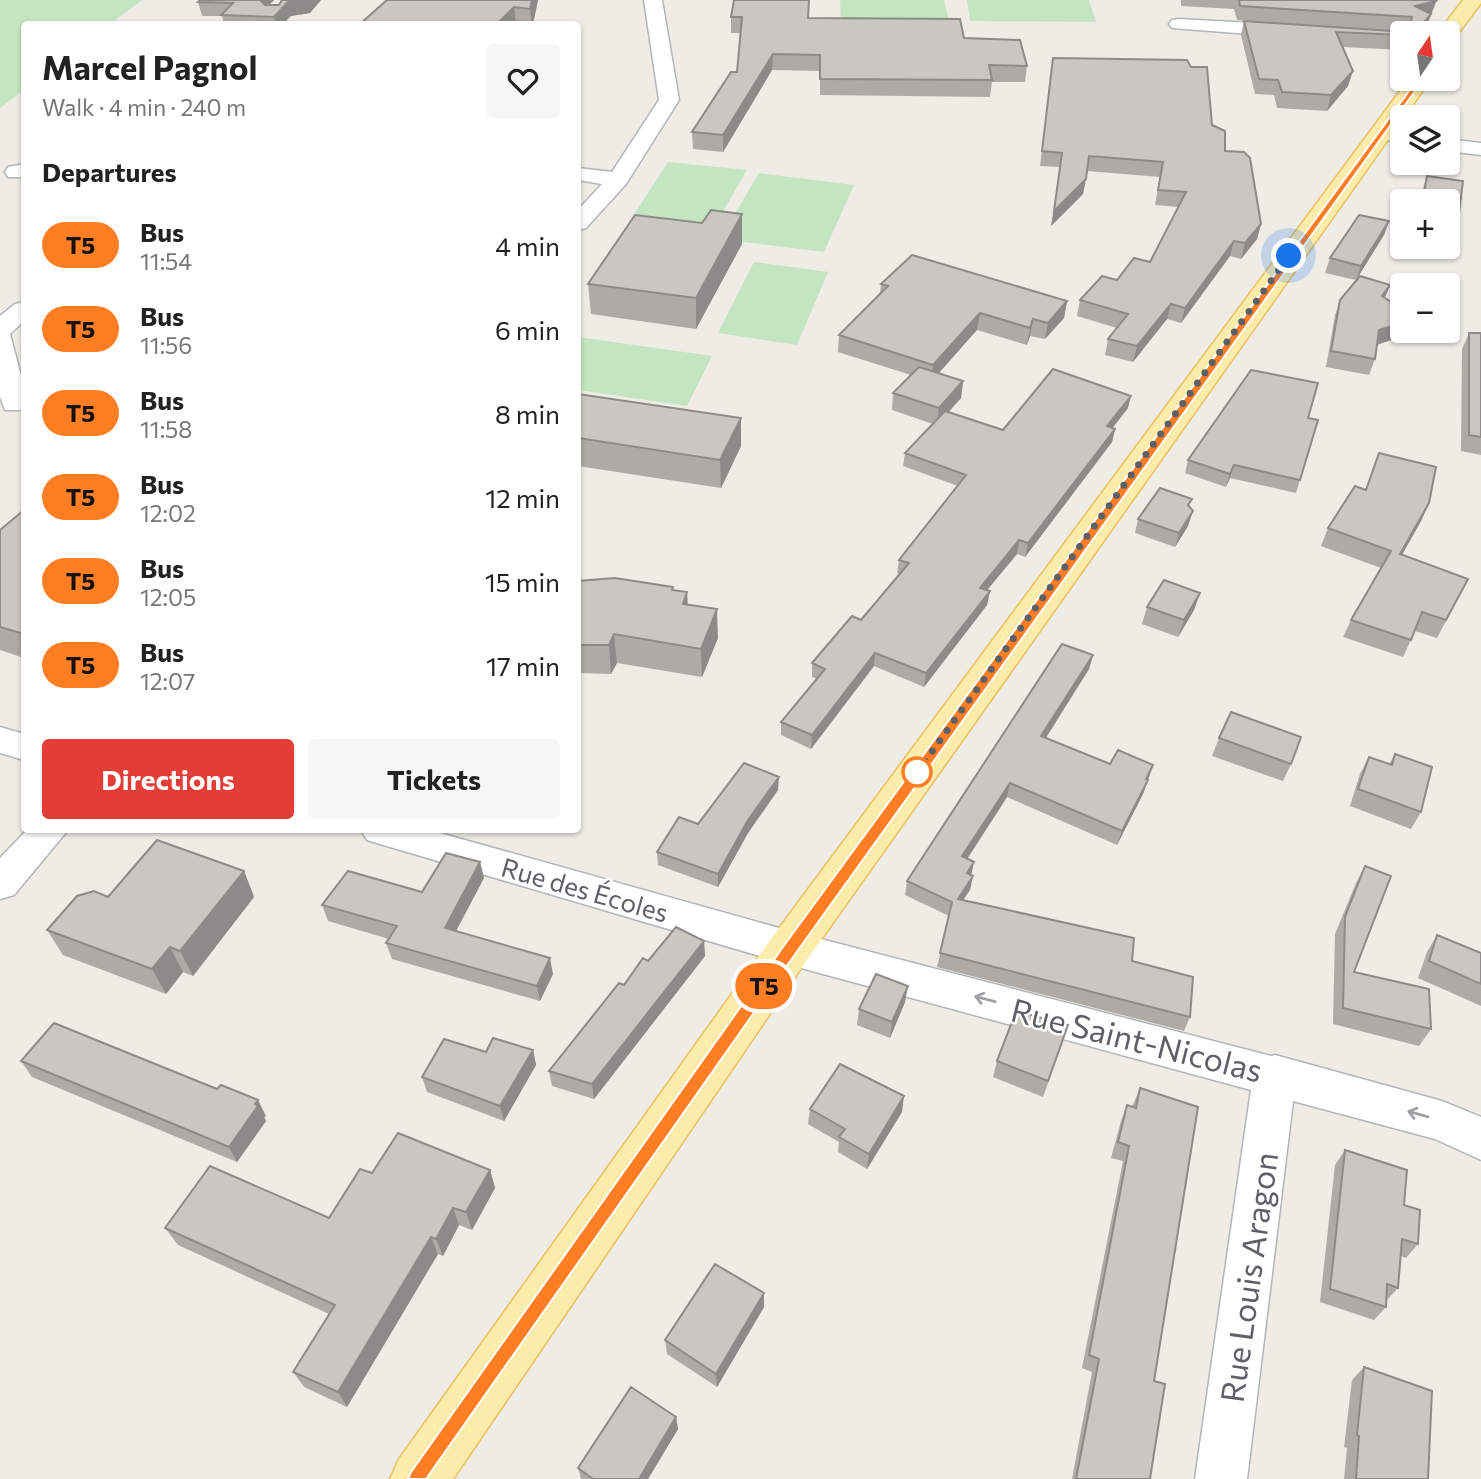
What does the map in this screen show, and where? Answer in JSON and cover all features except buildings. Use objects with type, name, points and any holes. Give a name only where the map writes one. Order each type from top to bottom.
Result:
[{"type":"main road","points":[[1457,21],[1473,0]]},
{"type":"main road","points":[[419,1479],[790,948],[1390,136]]},
{"type":"street","points":[[581,225],[618,179],[669,100],[669,82],[653,0]]},
{"type":"street","points":[[1178,24],[1313,32]]},
{"type":"street","points":[[1460,147],[1481,149]]},
{"type":"street","points":[[581,174],[618,179]]},
{"type":"street","points":[[0,329],[21,312]]},
{"type":"street","points":[[0,338],[16,374],[13,405]]},
{"type":"street","points":[[0,740],[21,746]]},
{"type":"street","points":[[0,884],[46,833]]},
{"type":"street","name":"Rue des Écoles","points":[[390,833],[790,948]]},
{"type":"street","name":"Rue Saint-Nicolas","points":[[790,948],[1275,1074],[1442,1121],[1481,1139]]},
{"type":"street","name":"Rue Louis Aragon","points":[[1221,1479],[1275,1074]]},
{"type":"green space","points":[[0,0],[142,0],[114,21],[21,21],[21,92],[0,108]]},
{"type":"green space","points":[[840,0],[944,0],[949,21],[841,20]]},
{"type":"green space","points":[[967,0],[1089,0],[1096,22],[970,21]]},
{"type":"green space","points":[[668,162],[747,170],[708,237],[626,227]]},
{"type":"green space","points":[[759,173],[854,185],[824,252],[720,239]]},
{"type":"green space","points":[[754,262],[828,272],[797,345],[718,333]]},
{"type":"green space","points":[[581,337],[712,356],[687,406],[581,390]]},
{"type":"bus line","name":"T5","points":[[418,1479],[454,1432],[790,948],[1410,91]]},
{"type":"route","points":[[917,772],[910,782],[1289,256]]}]
